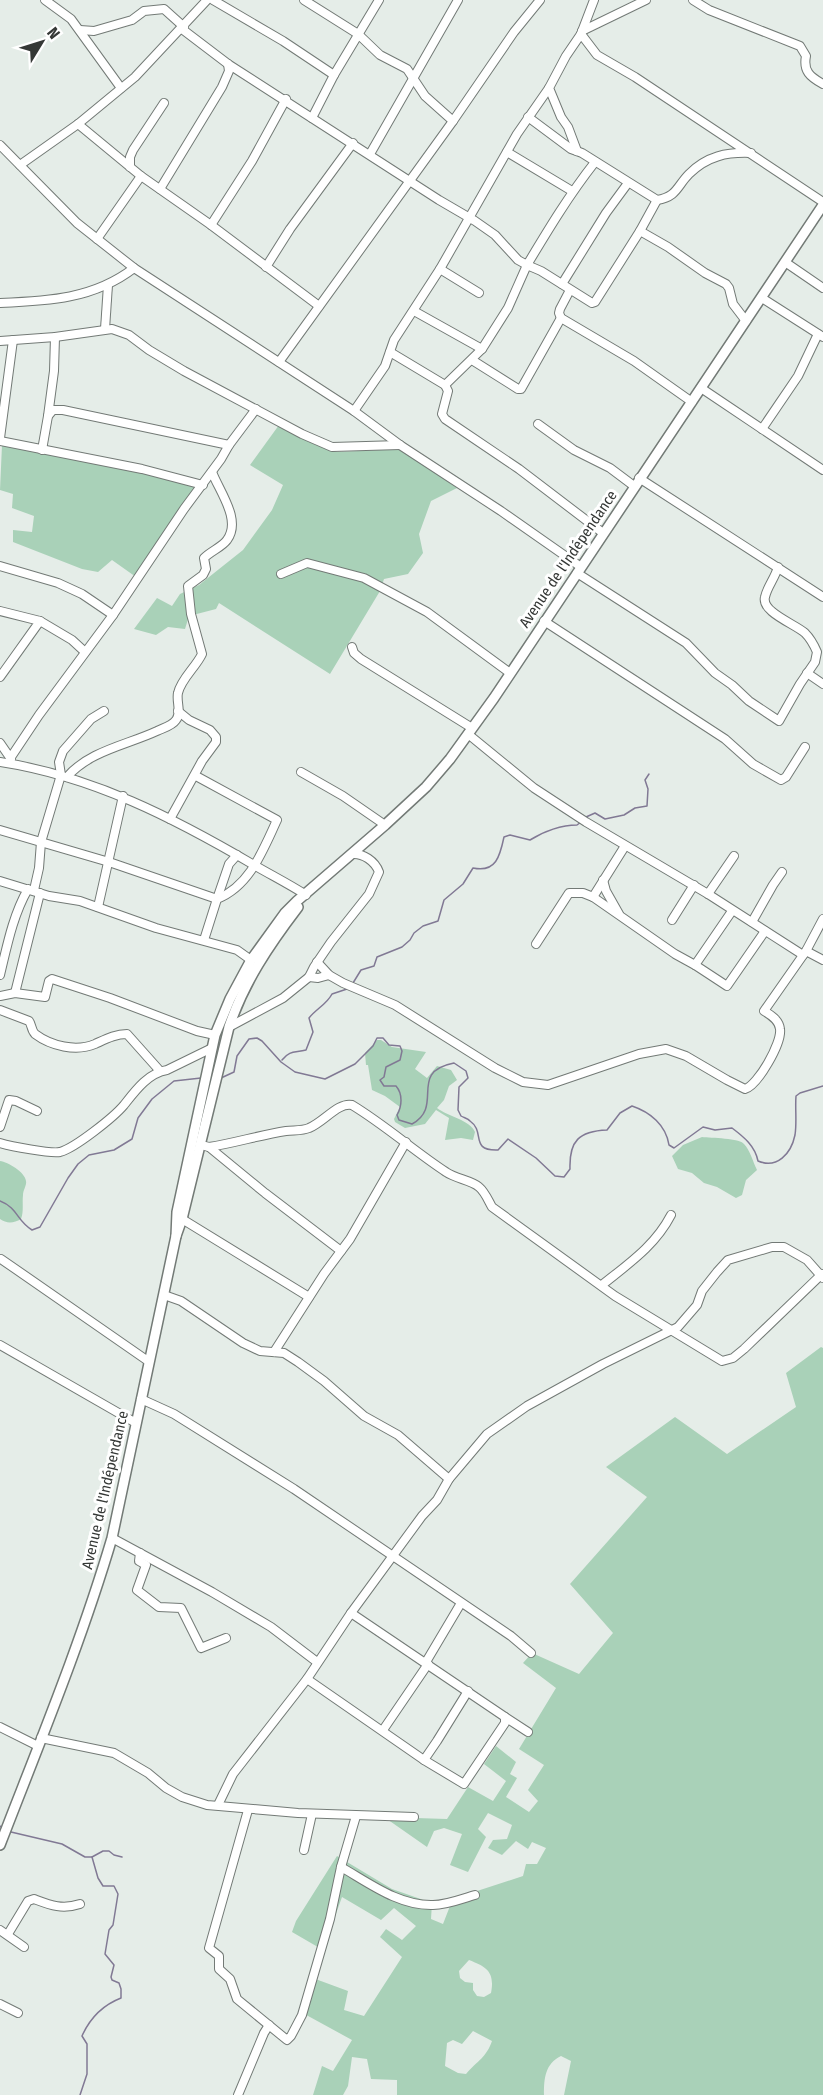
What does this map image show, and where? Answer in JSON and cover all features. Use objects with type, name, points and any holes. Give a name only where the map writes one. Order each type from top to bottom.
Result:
[{"type":"main road","name":"Avenue de l'Indépendance","points":[[176,1236],[177,1212],[215,1035],[230,999],[251,960],[285,913],[426,787],[450,759],[762,298],[823,203]]},
{"type":"main road","name":"Avenue de l'Indépendance","points":[[0,1845],[91,1603],[112,1538],[176,1236],[205,1146],[229,1027],[236,1006],[253,971],[304,897]]},
{"type":"street","points":[[45,0],[71,19],[121,88]]},
{"type":"street","points":[[20,165],[78,124],[135,77],[207,0]]},
{"type":"street","points":[[213,0],[283,41],[334,75]]},
{"type":"street","points":[[304,0],[358,34],[380,55],[406,69],[425,96],[453,121]]},
{"type":"street","points":[[312,118],[334,75],[379,0]]},
{"type":"street","points":[[370,154],[458,0]]},
{"type":"street","points":[[279,362],[510,38],[540,0]]},
{"type":"street","points":[[590,24],[594,0]]},
{"type":"street","points":[[632,0],[643,1]]},
{"type":"street","points":[[693,0],[709,10],[800,46],[806,56],[804,64],[807,74],[823,84]]},
{"type":"street","points":[[354,411],[385,366],[394,340],[440,269],[507,152],[549,88],[581,33],[590,24],[643,1]]},
{"type":"street","points":[[80,30],[94,31],[132,20],[144,11],[164,9],[183,28],[228,64],[286,99],[495,235],[518,260],[527,266],[541,271],[592,303],[595,302],[640,231],[657,200],[670,196],[682,185],[690,173],[706,160],[730,153],[751,153]]},
{"type":"street","points":[[581,33],[597,55],[635,77],[823,203]]},
{"type":"street","points":[[160,189],[222,87],[229,71],[228,64]]},
{"type":"street","points":[[549,88],[561,117],[568,127],[576,150]]},
{"type":"street","points":[[212,225],[252,161],[286,99]]},
{"type":"street","points":[[130,167],[133,150],[164,103]]},
{"type":"street","points":[[528,117],[571,149],[657,200]]},
{"type":"street","points":[[78,124],[141,176],[212,225],[319,306]]},
{"type":"street","points":[[266,267],[309,202],[353,143]]},
{"type":"street","points":[[0,145],[77,223],[134,268],[354,411],[400,446],[501,511],[579,570],[686,643],[715,673],[749,701],[779,721],[815,663],[818,652],[812,640],[787,620],[771,612],[765,604],[765,597],[778,567]]},
{"type":"street","points":[[507,152],[572,191]]},
{"type":"street","points":[[445,385],[482,349],[508,308],[527,266],[550,225],[572,191],[595,162]]},
{"type":"street","points":[[97,239],[141,176]]},
{"type":"street","points":[[562,284],[606,213],[628,183]]},
{"type":"street","points":[[640,231],[726,284],[733,304],[746,321]]},
{"type":"street","points":[[785,262],[823,288]]},
{"type":"street","points":[[0,303],[58,299],[81,294],[108,285],[134,268]]},
{"type":"street","points":[[440,269],[479,293]]},
{"type":"street","points":[[105,329],[108,285]]},
{"type":"street","points":[[472,360],[521,389],[561,318],[560,309],[570,290]]},
{"type":"street","points":[[762,298],[820,336],[798,376],[762,429]]},
{"type":"street","points":[[414,311],[482,349]]},
{"type":"street","points":[[561,318],[634,362],[692,402]]},
{"type":"street","points":[[0,341],[55,337],[112,328],[129,335],[175,366],[302,434],[332,447],[400,446]]},
{"type":"street","points":[[42,450],[54,371],[55,337]]},
{"type":"street","points":[[13,340],[0,439],[42,450],[142,469],[202,485]]},
{"type":"street","points":[[390,352],[445,385],[448,391],[442,414],[445,419],[519,469],[603,533]]},
{"type":"street","points":[[701,388],[823,470]]},
{"type":"street","points":[[11,761],[39,715],[113,615],[184,509],[256,409]]},
{"type":"street","points":[[48,416],[53,410],[63,410],[229,445]]},
{"type":"street","points":[[538,424],[574,450],[637,482],[822,593]]},
{"type":"street","points":[[15,993],[39,868],[41,842],[64,776],[84,761],[171,725],[178,716],[177,695],[180,687],[202,654],[187,595],[188,586],[206,569],[204,558],[226,542],[231,532],[232,520],[212,472]]},
{"type":"street","points":[[281,574],[307,563],[364,578],[427,612],[510,673]]},
{"type":"street","points":[[0,566],[58,583],[82,594],[113,615]]},
{"type":"street","points":[[0,611],[40,621],[72,640],[86,652]]},
{"type":"street","points":[[0,677],[40,621]]},
{"type":"street","points":[[544,621],[725,739],[753,764],[781,780],[786,777],[804,747]]},
{"type":"street","points":[[352,647],[354,653],[361,659],[470,731],[534,788],[625,846],[694,885],[765,932],[823,960]]},
{"type":"street","points":[[807,673],[823,684]]},
{"type":"street","points":[[64,776],[59,762],[63,751],[91,719],[104,711]]},
{"type":"street","points":[[170,819],[196,776],[202,761],[216,742],[216,737],[210,730],[189,720],[178,711]]},
{"type":"street","points":[[0,743],[11,761]]},
{"type":"street","points":[[0,762],[11,761],[123,796],[237,855],[304,897]]},
{"type":"street","points":[[300,772],[343,796],[385,825]]},
{"type":"street","points":[[0,831],[109,862],[217,899],[237,887],[255,866],[277,820],[196,776]]},
{"type":"street","points":[[99,907],[123,796]]},
{"type":"street","points":[[593,897],[625,846]]},
{"type":"street","points":[[229,1027],[284,998],[309,977],[350,916],[369,894],[379,872],[373,862],[360,854],[352,854]]},
{"type":"street","points":[[204,940],[229,864],[237,855]]},
{"type":"street","points":[[708,894],[734,856]]},
{"type":"street","points":[[752,922],[783,872]]},
{"type":"street","points":[[603,880],[606,891],[621,917]]},
{"type":"street","points":[[0,881],[99,907],[156,928],[237,950],[251,960]]},
{"type":"street","points":[[672,920],[694,885]]},
{"type":"street","points":[[0,975],[12,926],[21,901],[34,891]]},
{"type":"street","points":[[536,944],[569,893],[583,893],[593,897],[728,986],[765,932]]},
{"type":"street","points":[[694,965],[732,910]]},
{"type":"street","points":[[317,962],[329,975],[395,1005],[523,1082],[548,1085],[639,1054],[666,1050],[686,1056],[745,1089],[755,1083],[765,1069],[778,1039],[780,1029],[777,1022],[764,1011],[805,953],[823,919]]},
{"type":"street","points":[[309,977],[318,978],[329,975]]},
{"type":"street","points":[[0,996],[15,993],[45,997],[49,981],[52,979],[197,1031],[215,1035]]},
{"type":"street","points":[[0,1010],[29,1021],[36,1034],[54,1044],[64,1046],[82,1047],[117,1035],[128,1034],[160,1071]]},
{"type":"street","points":[[0,1143],[62,1151],[102,1126],[133,1092],[160,1071],[167,1070],[212,1048]]},
{"type":"street","points":[[0,1127],[9,1100],[37,1111]]},
{"type":"street","points":[[205,1146],[304,1130],[322,1121],[340,1105],[345,1103],[352,1105],[445,1172],[478,1186],[492,1207],[602,1285],[669,1330],[722,1361],[726,1361],[744,1349],[822,1276],[807,1260],[784,1247],[772,1247],[728,1260],[702,1290],[697,1305],[678,1327],[669,1330],[603,1364],[527,1406],[487,1434],[449,1479],[437,1500],[422,1516],[351,1613],[307,1679],[233,1774],[218,1805]]},
{"type":"street","points":[[274,1352],[387,1178],[406,1142]]},
{"type":"street","points":[[205,1146],[341,1251]]},
{"type":"street","points":[[602,1285],[654,1241],[671,1215]]},
{"type":"street","points":[[182,1219],[309,1297]]},
{"type":"street","points":[[1,1259],[148,1361]]},
{"type":"street","points":[[164,1294],[181,1301],[243,1343],[260,1351],[284,1353],[298,1362],[364,1416],[398,1435],[449,1479]]},
{"type":"street","points":[[0,1345],[136,1423]]},
{"type":"street","points":[[141,1399],[174,1414],[225,1445],[394,1556],[511,1636],[531,1653]]},
{"type":"street","points":[[112,1538],[212,1592],[271,1628],[317,1662]]},
{"type":"street","points":[[140,1553],[139,1561],[146,1565],[137,1590],[159,1607],[181,1608],[201,1648],[226,1638]]},
{"type":"street","points":[[383,1730],[427,1663],[461,1603]]},
{"type":"street","points":[[351,1613],[528,1732]]},
{"type":"street","points":[[307,1679],[424,1760],[464,1784],[506,1723],[505,1717]]},
{"type":"street","points":[[424,1760],[468,1691]]},
{"type":"street","points":[[0,1727],[40,1742],[114,1753],[148,1773],[174,1793],[196,1803],[248,1810],[414,1817]]},
{"type":"street","points":[[248,1810],[209,1948],[219,1956],[219,1969],[230,1979],[237,1999],[286,2040],[291,2036],[302,2015],[330,1919],[341,1867],[356,1816]]},
{"type":"street","points":[[304,1850],[312,1814]]},
{"type":"street","points":[[341,1867],[385,1893],[403,1900],[433,1905],[475,1895]]},
{"type":"street","points":[[24,1947],[4,1932],[28,1901],[33,1899],[54,1907],[69,1908],[80,1904]]},
{"type":"street","points":[[0,2004],[18,2013]]},
{"type":"street","points":[[238,2095],[269,2025]]},
{"type":"green space","points":[[279,425],[314,444],[337,452],[400,449],[457,488],[431,501],[419,534],[423,553],[408,574],[384,579],[380,591],[330,674],[219,603],[216,609],[189,616],[185,629],[168,627],[156,635],[134,629],[157,598],[172,606],[180,594],[199,585],[243,550],[272,510],[283,485],[250,465]]},
{"type":"green space","points":[[2,445],[146,472],[196,487],[136,577],[112,560],[98,572],[82,569],[13,542],[13,530],[32,532],[34,516],[12,508],[13,494],[0,490]]},
{"type":"green space","points":[[377,1040],[392,1047],[426,1052],[415,1069],[427,1078],[437,1066],[451,1070],[457,1080],[449,1086],[444,1100],[437,1108],[468,1124],[475,1132],[473,1140],[461,1138],[445,1140],[449,1118],[436,1110],[425,1124],[405,1128],[395,1122],[394,1119],[400,1107],[372,1090],[368,1065],[366,1065],[365,1053]]},
{"type":"green space","points":[[702,1137],[737,1141],[746,1147],[757,1170],[746,1180],[742,1195],[736,1198],[717,1187],[704,1183],[692,1173],[678,1169],[672,1156],[683,1145]]},
{"type":"green space","points":[[0,1161],[16,1168],[23,1174],[26,1181],[21,1219],[13,1222],[0,1219]]},
{"type":"green space","points":[[821,1347],[823,1348],[823,2095],[564,2095],[571,2061],[561,2056],[546,2072],[544,2095],[397,2095],[397,2080],[371,2079],[367,2059],[352,2057],[348,2086],[343,2095],[313,2095],[322,2066],[333,2071],[352,2040],[299,2011],[310,1977],[348,1991],[344,2010],[364,2016],[402,1957],[380,1937],[386,1929],[402,1940],[416,1926],[394,1908],[381,1920],[342,1897],[323,1950],[292,1932],[296,1921],[337,1856],[392,1889],[432,1903],[431,1919],[443,1924],[450,1906],[474,1892],[523,1876],[526,1864],[537,1864],[546,1848],[532,1842],[528,1849],[516,1841],[502,1855],[488,1848],[493,1840],[507,1839],[512,1825],[488,1813],[478,1829],[486,1837],[468,1872],[450,1865],[462,1834],[444,1828],[434,1831],[427,1847],[384,1817],[447,1819],[468,1787],[493,1801],[506,1781],[484,1764],[496,1746],[516,1762],[510,1774],[517,1778],[506,1797],[529,1812],[538,1801],[528,1790],[544,1765],[519,1749],[556,1688],[523,1663],[532,1653],[579,1674],[613,1633],[570,1584],[647,1497],[606,1467],[675,1417],[727,1454],[796,1407],[786,1373]],"holes":[[[469,1960],[481,1965],[491,1975],[491,1993],[484,1997],[477,1996],[473,1990],[473,1983],[465,1982],[460,1978],[459,1971]],[[473,2031],[492,2041],[484,2055],[466,2074],[458,2073],[445,2066],[447,2043],[453,2040],[462,2044]]]},
{"type":"waterway","points":[[586,817],[595,813],[605,819],[647,806],[648,789],[645,780],[649,774]]},
{"type":"waterway","points":[[353,983],[361,970],[374,966],[377,957],[402,947],[423,926],[438,921],[444,900],[463,884],[473,868],[487,868],[496,861],[504,837],[510,835],[530,840],[553,829],[577,825],[581,822]]},
{"type":"waterway","points":[[282,1060],[290,1053],[306,1050],[313,1032],[309,1018],[332,994],[347,989]]},
{"type":"waterway","points":[[221,1078],[234,1072],[237,1056],[249,1039],[257,1038],[262,1041],[281,1062],[295,1072],[325,1079],[355,1064],[373,1046],[377,1038],[383,1038],[389,1045],[400,1046],[402,1051],[400,1060],[386,1067],[384,1077],[380,1080],[384,1086],[396,1086],[400,1093],[400,1108],[397,1115],[399,1120],[412,1124],[421,1117],[426,1108],[432,1074],[440,1067],[454,1063],[466,1071],[468,1078],[459,1087],[458,1110],[461,1116],[475,1125],[481,1144],[489,1149],[498,1150],[508,1139],[536,1158],[555,1176],[564,1177],[570,1169],[571,1151],[578,1139],[589,1133],[607,1130],[620,1113],[632,1106],[656,1120],[661,1125],[669,1145],[674,1148],[703,1127],[715,1130],[732,1128],[752,1146],[758,1161],[765,1163],[777,1161],[787,1154],[793,1142],[796,1130],[796,1096],[823,1086]]},
{"type":"waterway","points":[[0,1201],[10,1207],[32,1230],[40,1227],[78,1164],[89,1155],[114,1150],[132,1139],[138,1118],[152,1099],[174,1081],[201,1078]]},
{"type":"waterway","points":[[11,1832],[62,1844],[85,1857],[92,1857],[103,1851],[109,1851],[122,1857]]},
{"type":"waterway","points":[[80,2095],[87,2074],[87,2044],[82,2036],[98,2013],[108,2004],[121,1998],[119,1983],[111,1977],[114,1965],[105,1954],[118,1894],[114,1886],[103,1886],[98,1878],[92,1857]]}]
